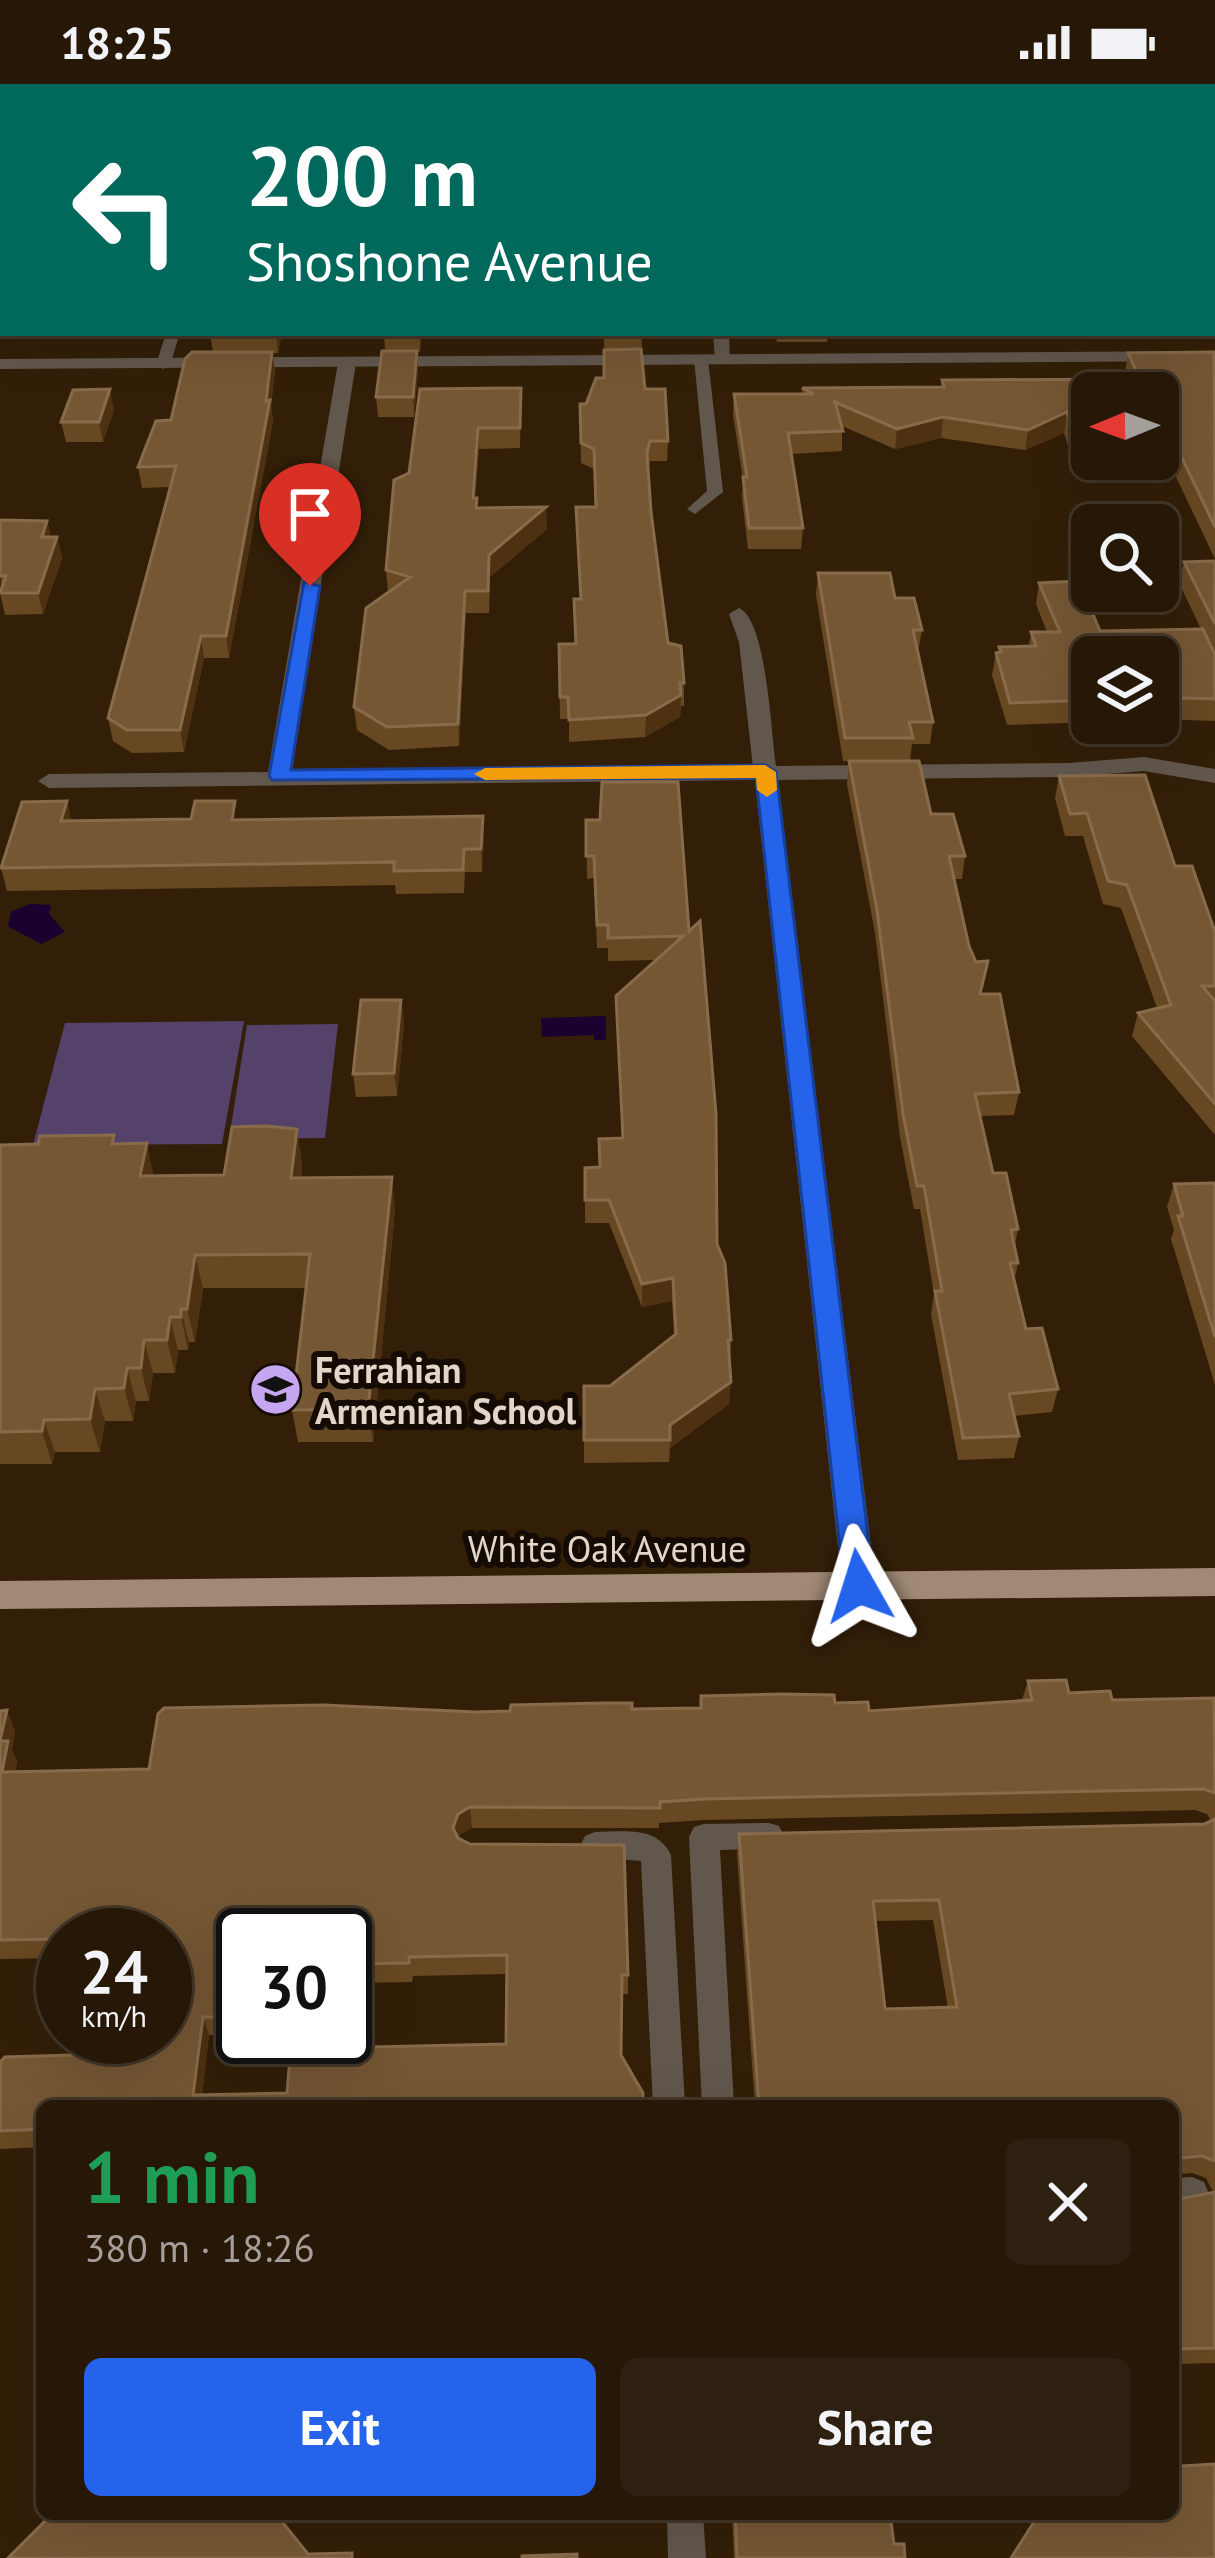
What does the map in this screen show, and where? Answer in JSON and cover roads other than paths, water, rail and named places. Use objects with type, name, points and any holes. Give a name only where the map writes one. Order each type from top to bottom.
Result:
[{"type":"main road","name":"White Oak Avenue","points":[[0,1595],[1215,1582]]},
{"type":"street","points":[[721,336],[724,359]]},
{"type":"street","points":[[0,364],[1215,356]]},
{"type":"street","points":[[280,776],[347,363]]},
{"type":"street","points":[[739,614],[749,642],[859,1586]]},
{"type":"street","points":[[49,781],[1069,770],[1144,764],[1215,776]]},
{"type":"lane","points":[[163,365],[172,336]]},
{"type":"lane","points":[[695,509],[715,492],[701,359]]},
{"type":"lane","points":[[718,2100],[704,1837],[798,1835]]},
{"type":"lane","points":[[560,1846],[646,1846],[656,1856],[668,2094]]},
{"type":"lane","points":[[685,2520],[687,2558]]},
{"type":"place","name":"Ferrahian Armenian School","points":[[276,1390]]}]
